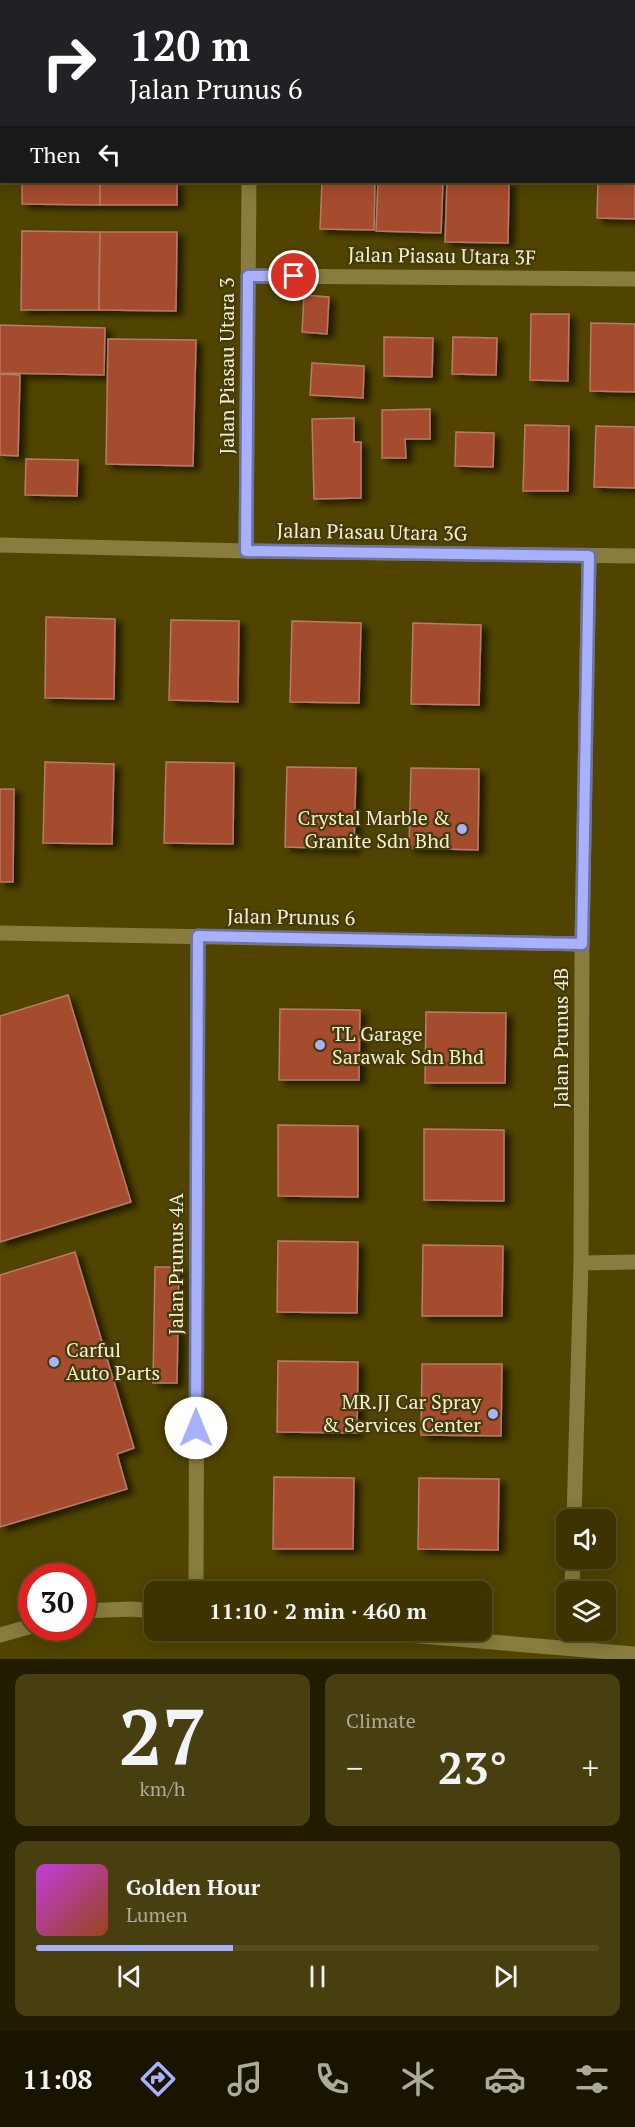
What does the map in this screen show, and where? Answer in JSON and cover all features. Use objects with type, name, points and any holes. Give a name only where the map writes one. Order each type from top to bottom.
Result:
[{"type":"street","name":"Jalan Piasau Utara 3","points":[[246,551],[249,183]]},
{"type":"street","name":"Jalan Piasau Utara 3F","points":[[248,276],[635,279]]},
{"type":"street","name":"Jalan Piasau Utara 3G","points":[[0,545],[635,556]]},
{"type":"street","name":"Jalan Prunus 4B","points":[[574,1509],[581,1263],[582,944],[589,556]]},
{"type":"street","name":"Jalan Prunus 6","points":[[0,933],[582,944]]},
{"type":"street","name":"Jalan Prunus 4A","points":[[196,1581],[198,936]]},
{"type":"street","points":[[581,1263],[635,1262]]},
{"type":"street","points":[[96,1610],[144,1610]]},
{"type":"street","points":[[0,1635],[18,1630]]},
{"type":"street","points":[[484,1641],[635,1654]]},
{"type":"street","points":[[571,1641],[571,1648]]},
{"type":"building","points":[[22,183],[100,183],[100,205],[22,204]]},
{"type":"building","points":[[100,183],[177,183],[177,205],[100,205]]},
{"type":"building","points":[[322,183],[375,183],[374,230],[320,229]]},
{"type":"building","points":[[378,183],[443,183],[441,233],[376,231]]},
{"type":"building","points":[[447,183],[509,183],[508,243],[445,242]]},
{"type":"building","points":[[598,183],[635,183],[635,219],[597,218]]},
{"type":"building","points":[[22,231],[100,232],[99,310],[21,310]]},
{"type":"building","points":[[100,232],[177,232],[176,311],[99,310]]},
{"type":"building","points":[[304,295],[329,297],[327,334],[302,332]]},
{"type":"building","points":[[531,314],[569,314],[568,381],[530,380]]},
{"type":"building","points":[[591,323],[635,324],[635,392],[590,391]]},
{"type":"building","points":[[0,325],[105,328],[104,375],[0,373]]},
{"type":"building","points":[[384,337],[433,338],[432,377],[384,376]]},
{"type":"building","points":[[453,337],[497,338],[496,375],[452,374]]},
{"type":"building","points":[[108,339],[196,340],[193,466],[106,464]]},
{"type":"building","points":[[312,363],[364,366],[363,398],[310,395]]},
{"type":"building","points":[[0,374],[20,375],[18,456],[0,455]]},
{"type":"building","points":[[430,409],[430,439],[405,439],[406,458],[382,458],[382,410]]},
{"type":"building","points":[[354,418],[354,442],[361,442],[361,498],[314,499],[312,419]]},
{"type":"building","points":[[525,425],[569,426],[568,491],[523,491]]},
{"type":"building","points":[[596,426],[635,427],[635,488],[594,487]]},
{"type":"building","points":[[456,432],[494,433],[493,467],[455,466]]},
{"type":"building","points":[[26,459],[78,460],[77,496],[25,495]]},
{"type":"building","points":[[46,617],[115,619],[114,699],[45,698]]},
{"type":"building","points":[[171,620],[239,621],[238,702],[169,700]]},
{"type":"building","points":[[292,621],[361,623],[359,703],[290,702]]},
{"type":"building","points":[[413,623],[481,625],[479,705],[411,704]]},
{"type":"building","points":[[45,762],[114,764],[112,844],[43,843]]},
{"type":"building","points":[[166,762],[234,763],[233,844],[164,843]]},
{"type":"building","points":[[287,767],[356,768],[354,849],[285,847]]},
{"type":"building","points":[[411,768],[479,769],[478,850],[409,848]]},
{"type":"building","points":[[0,789],[14,789],[13,882],[0,882]]},
{"type":"building","points":[[68,995],[131,1202],[0,1242],[0,1016]]},
{"type":"building","name":"TL Garage Sarawak Sdn Bhd","points":[[280,1009],[360,1010],[359,1080],[279,1080]]},
{"type":"building","points":[[426,1012],[506,1013],[505,1083],[425,1083]]},
{"type":"building","points":[[278,1125],[358,1126],[358,1197],[278,1196]]},
{"type":"building","points":[[424,1129],[504,1130],[504,1201],[424,1200]]},
{"type":"building","points":[[278,1241],[358,1242],[357,1313],[277,1312]]},
{"type":"building","points":[[423,1245],[503,1246],[502,1316],[422,1316]]},
{"type":"building","name":"Carful Auto Parts","points":[[75,1252],[134,1448],[117,1454],[127,1489],[0,1527],[0,1275]]},
{"type":"building","points":[[155,1267],[179,1267],[177,1383],[153,1383]]},
{"type":"building","points":[[278,1361],[358,1362],[357,1433],[277,1432]]},
{"type":"building","points":[[422,1364],[502,1364],[501,1436],[421,1435]]},
{"type":"building","points":[[274,1477],[354,1478],[353,1549],[273,1549]]},
{"type":"building","points":[[419,1478],[499,1479],[498,1550],[418,1549]]},
{"type":"place","name":"Crystal Marble & Granite Sdn Bhd","points":[[462,829]]},
{"type":"place","name":"TL Garage Sarawak Sdn Bhd","points":[[320,1045]]},
{"type":"place","name":"Carful Auto Parts","points":[[54,1362]]},
{"type":"place","name":"MR.JJ Car Spray & Services Center","points":[[493,1414]]},
{"type":"route","points":[[196,1428],[198,936],[582,944],[589,556],[246,551],[248,276],[294,276]]}]
